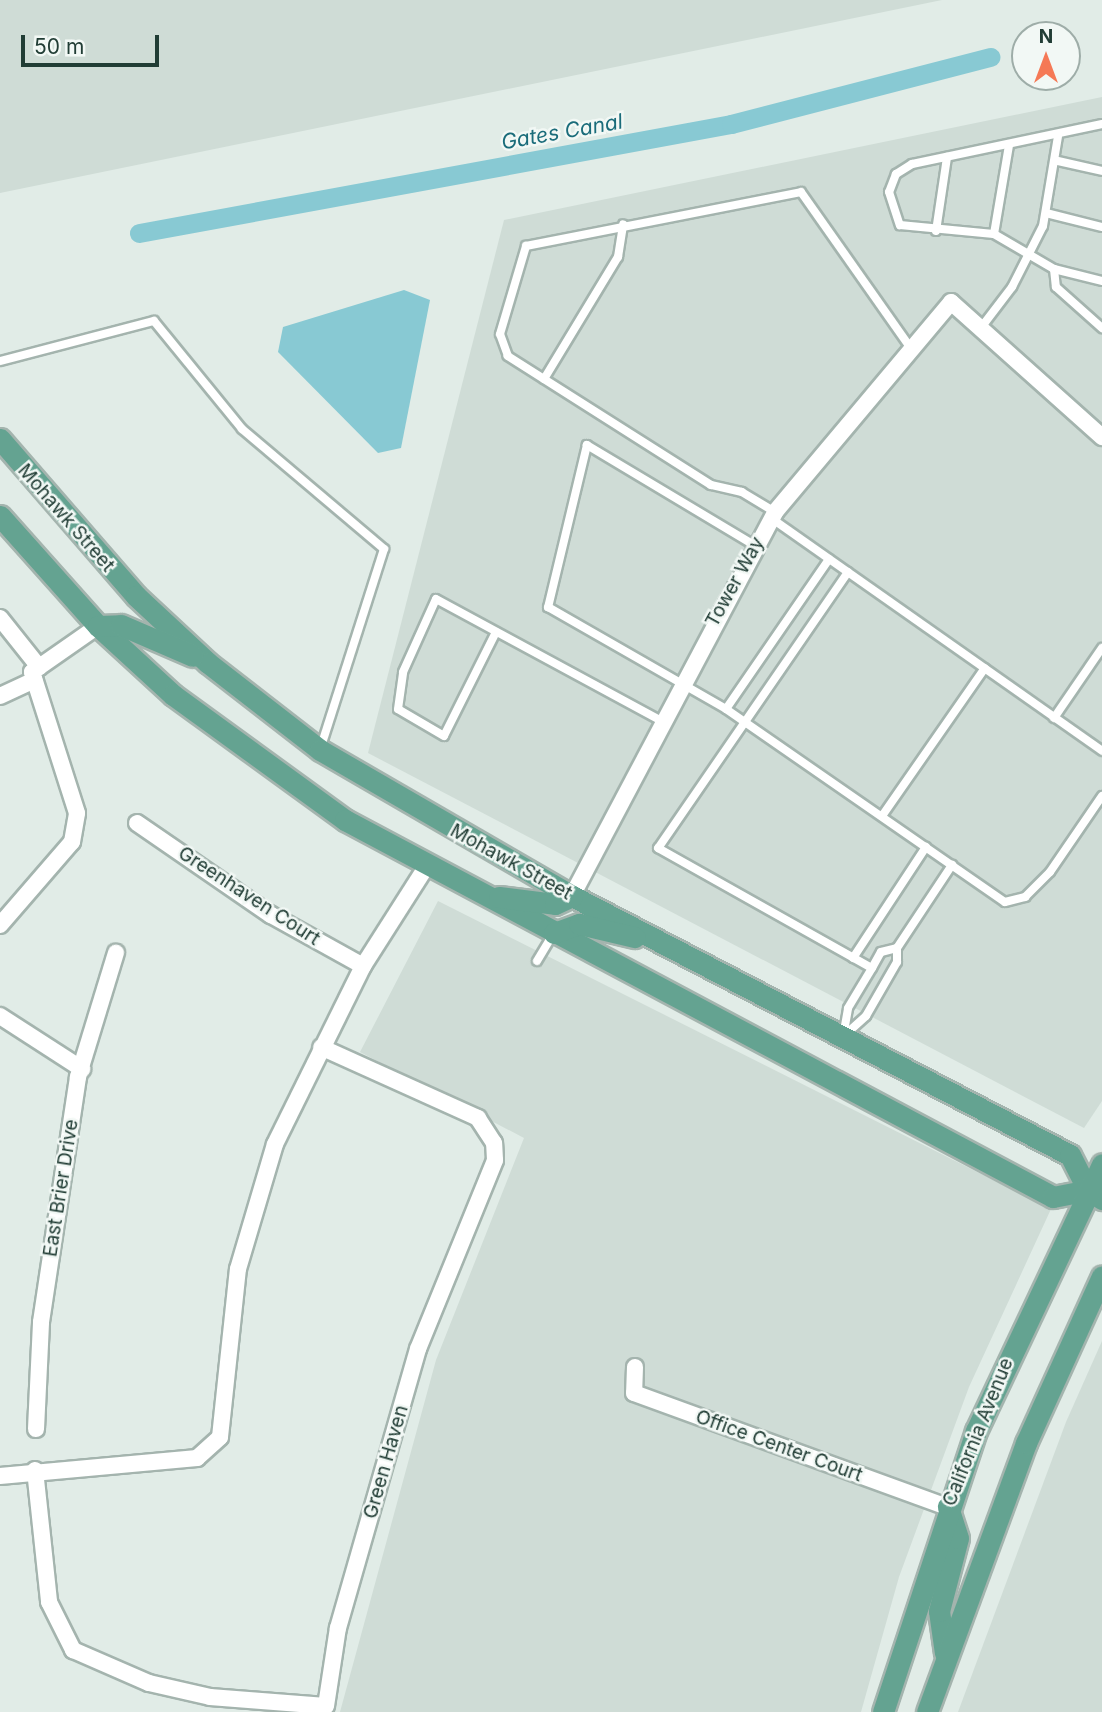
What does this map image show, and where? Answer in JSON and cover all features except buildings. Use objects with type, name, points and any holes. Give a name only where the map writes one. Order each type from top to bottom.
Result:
[{"type":"main road","name":"Mohawk Street","points":[[0,439],[82,540],[208,663],[320,750],[572,896],[1070,1154],[1095,1194]]},
{"type":"main road","points":[[0,516],[98,626],[173,695],[285,781],[554,933],[1053,1197],[1095,1194]]},
{"type":"main road","points":[[98,626],[121,625],[208,663]]},
{"type":"main road","points":[[484,894],[555,904],[572,896]]},
{"type":"main road","points":[[554,933],[579,924],[670,946]]},
{"type":"main road","name":"California Avenue","points":[[883,1712],[948,1507],[1024,1322],[1095,1194],[1102,1164]]},
{"type":"main road","points":[[927,1712],[1026,1443],[1102,1276]]},
{"type":"main road","points":[[946,1655],[939,1611],[958,1538],[948,1507]]},
{"type":"street","name":"Tower Way","points":[[572,896],[754,545],[773,515],[910,347],[951,302],[980,329]]},
{"type":"street","points":[[980,329],[1102,438]]},
{"type":"street","points":[[0,618],[37,673],[78,813],[72,842],[0,925]]},
{"type":"street","points":[[0,696],[37,673],[98,626]]},
{"type":"street","name":"Greenhaven Court","points":[[137,824],[271,915],[363,967]]},
{"type":"street","points":[[0,1476],[197,1458],[220,1437],[249,1225],[275,1144],[363,967],[428,864]]},
{"type":"street","name":"East Brier Drive","points":[[36,1429],[41,1322],[82,1069],[116,953]]},
{"type":"street","points":[[0,1016],[82,1069]]},
{"type":"street","name":"Green Haven","points":[[34,1471],[49,1602],[58,1630],[88,1660],[149,1683],[210,1697],[326,1706],[338,1628],[418,1349],[495,1160],[494,1143],[478,1118],[321,1047]]},
{"type":"street","name":"Office Center Court","points":[[635,1367],[634,1393],[948,1507]]},
{"type":"lane","points":[[1102,124],[1058,136],[912,164],[896,174],[889,192],[900,225],[936,231],[993,234],[1030,258],[1054,269],[1102,281]]},
{"type":"lane","points":[[980,329],[1030,258],[1046,213],[1058,161],[1058,136]]},
{"type":"lane","points":[[993,234],[1009,145]]},
{"type":"lane","points":[[936,231],[947,157]]},
{"type":"lane","points":[[1058,161],[1102,171]]},
{"type":"lane","points":[[910,347],[801,192],[539,241],[519,258],[501,347],[544,379],[711,485],[742,492],[829,559],[1102,751]]},
{"type":"lane","points":[[1046,213],[1102,227]]},
{"type":"lane","points":[[544,379],[618,257],[623,224]]},
{"type":"lane","points":[[1054,269],[1056,287],[1102,328]]},
{"type":"lane","points":[[0,361],[155,321],[242,429],[384,550],[320,750]]},
{"type":"lane","points":[[754,545],[587,445],[548,607],[683,681],[999,899],[1017,901],[1050,872],[1102,796]]},
{"type":"lane","points":[[726,709],[829,559]]},
{"type":"lane","points":[[848,572],[659,848],[872,968]]},
{"type":"lane","points":[[496,632],[444,736],[398,709],[403,673],[436,599],[662,722]]},
{"type":"lane","points":[[1054,718],[1102,648]]},
{"type":"lane","points":[[882,816],[985,668]]},
{"type":"lane","points":[[853,958],[926,847]]},
{"type":"lane","points":[[843,1037],[866,1016],[897,962],[897,948],[952,865]]},
{"type":"lane","points":[[537,961],[554,933]]},
{"type":"lane","points":[[843,1037],[848,1008],[881,952],[897,948]]},
{"type":"shaded area","points":[[0,0],[942,0],[0,193]]},
{"type":"shaded area","points":[[1102,97],[1102,1101],[1084,1128],[368,753],[504,220]]},
{"type":"shaded area","points":[[438,901],[1051,1209],[969,1387],[899,1577],[861,1712],[340,1712],[436,1360],[524,1138],[360,1052]]},
{"type":"shaded area","points":[[1102,1341],[1102,1712],[958,1712],[1066,1422]]},
{"type":"water","points":[[404,290],[430,300],[401,448],[378,453],[278,352],[283,327]]},
{"type":"waterway","name":"Gates Canal","points":[[139,233],[731,124],[990,57]]}]
